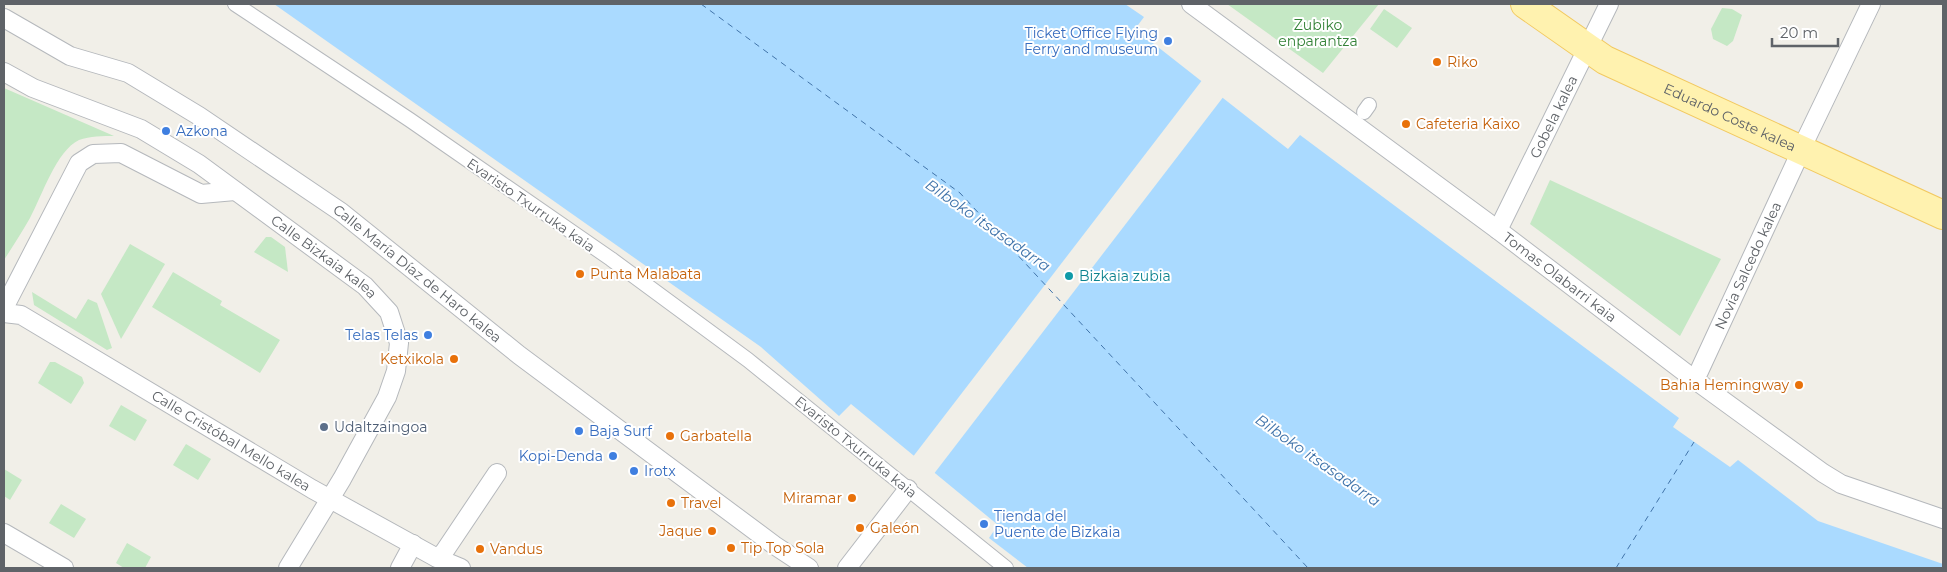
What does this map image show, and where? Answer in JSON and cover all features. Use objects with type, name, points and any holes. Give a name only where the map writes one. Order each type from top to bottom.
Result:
[{"type":"main road","name":"Eduardo Coste kalea","points":[[1525,4],[1590,44],[1803,145],[1943,216]]},
{"type":"main road","name":"Eduardo Coste kalea","points":[[1547,4],[1590,44]]},
{"type":"main road","name":"Eduardo Coste kalea","points":[[1803,145],[1943,202]]},
{"type":"street","name":"Evaristo Txurruka kaia","points":[[234,4],[410,120],[618,265],[748,360],[1006,568]]},
{"type":"street","name":"Tomas Olabarri kaia","points":[[1191,4],[1498,230],[1695,380],[1841,484],[1943,519]]},
{"type":"street","name":"Gobela kalea","points":[[1498,230],[1609,4]]},
{"type":"street","name":"Novia Salcedo kalea","points":[[1695,380],[1803,145],[1871,4]]},
{"type":"street","name":"Calle María Díaz de Haro kalea","points":[[4,18],[70,56],[128,73],[200,116],[341,212],[526,360],[766,539],[809,568]]},
{"type":"street","name":"Calle Bizkaia kalea","points":[[4,72],[33,88],[141,129],[199,164],[373,292],[390,312],[399,343],[396,371],[387,397],[330,499],[288,568]]},
{"type":"street","points":[[4,308],[78,163],[93,154],[120,153],[201,194],[235,191]]},
{"type":"street","name":"Calle Cristóbal Mello kalea","points":[[4,314],[21,315],[330,499],[437,558],[461,568]]},
{"type":"street","points":[[437,558],[444,552],[497,473]]},
{"type":"street","points":[[847,568],[908,489]]},
{"type":"street","points":[[4,533],[64,568]]},
{"type":"street","points":[[400,568],[413,544]]},
{"type":"green space","name":"Zubiko enparantza","points":[[1227,4],[1379,4],[1323,73]]},
{"type":"green space","points":[[1722,8],[1732,9],[1742,15],[1733,41],[1727,46],[1713,39],[1711,29]]},
{"type":"green space","points":[[1384,9],[1412,28],[1397,48],[1370,29]]},
{"type":"green space","points":[[4,88],[114,136],[92,137],[79,140],[63,154],[50,175],[30,218],[4,260]]},
{"type":"green space","points":[[1550,180],[1721,259],[1680,336],[1530,224]]},
{"type":"green space","points":[[266,237],[271,237],[285,247],[288,272],[254,252]]},
{"type":"green space","points":[[130,244],[165,264],[121,339],[101,294]]},
{"type":"green space","points":[[173,272],[222,301],[220,305],[280,340],[260,373],[152,307]]},
{"type":"green space","points":[[32,292],[76,319],[88,299],[97,303],[112,348],[107,350],[34,305]]},
{"type":"green space","points":[[50,362],[55,362],[82,377],[84,383],[71,404],[38,383]]},
{"type":"green space","points":[[121,405],[147,420],[135,441],[109,426]]},
{"type":"green space","points":[[186,444],[211,459],[198,480],[173,465]]},
{"type":"green space","points":[[4,469],[22,480],[10,500],[4,496]]},
{"type":"green space","points":[[61,504],[86,519],[74,538],[49,523]]},
{"type":"green space","points":[[127,543],[151,557],[145,568],[124,568],[116,563]]},
{"type":"water","name":"Bilboko itsasadarra","points":[[274,4],[1125,4],[1144,17],[1135,29],[1288,149],[1300,135],[1679,418],[1673,427],[1730,467],[1738,460],[1818,521],[1943,564],[1943,568],[1028,568],[989,538],[998,525],[851,404],[839,416],[761,347]]},
{"type":"pier","name":"Bizkaia zubia","points":[[1203,79],[1224,96],[933,475],[912,458]]},
{"type":"ferry route","points":[[701,4],[960,193],[1308,568]]},
{"type":"ferry route","points":[[1616,568],[1694,442]]},
{"type":"place","name":"Ticket Office Flying Ferry and museum","points":[[1168,41]]},
{"type":"place","name":"Riko","points":[[1437,62]]},
{"type":"place","name":"Cafeteria Kaixo","points":[[1406,124]]},
{"type":"place","name":"Azkona","points":[[166,131]]},
{"type":"place","name":"Punta Malabata","points":[[580,274]]},
{"type":"place","name":"Bizkaia zubia","points":[[1069,276]]},
{"type":"place","name":"Telas Telas","points":[[428,335]]},
{"type":"place","name":"Ketxikola","points":[[454,359]]},
{"type":"place","name":"Bahia Hemingway","points":[[1799,385]]},
{"type":"place","name":"Udaltzaingoa","points":[[324,427]]},
{"type":"place","name":"Baja Surf","points":[[579,431]]},
{"type":"place","name":"Garbatella","points":[[670,436]]},
{"type":"place","name":"Kopi-Denda","points":[[613,456]]},
{"type":"place","name":"Irotx","points":[[634,471]]},
{"type":"place","name":"Miramar","points":[[852,498]]},
{"type":"place","name":"Travel","points":[[671,503]]},
{"type":"place","name":"Tienda del Puente de Bizkaia","points":[[984,524]]},
{"type":"place","name":"Galeón","points":[[860,528]]},
{"type":"place","name":"Jaque","points":[[712,531]]},
{"type":"place","name":"Tip Top Sola","points":[[731,548]]},
{"type":"place","name":"Vandus","points":[[480,549]]}]
